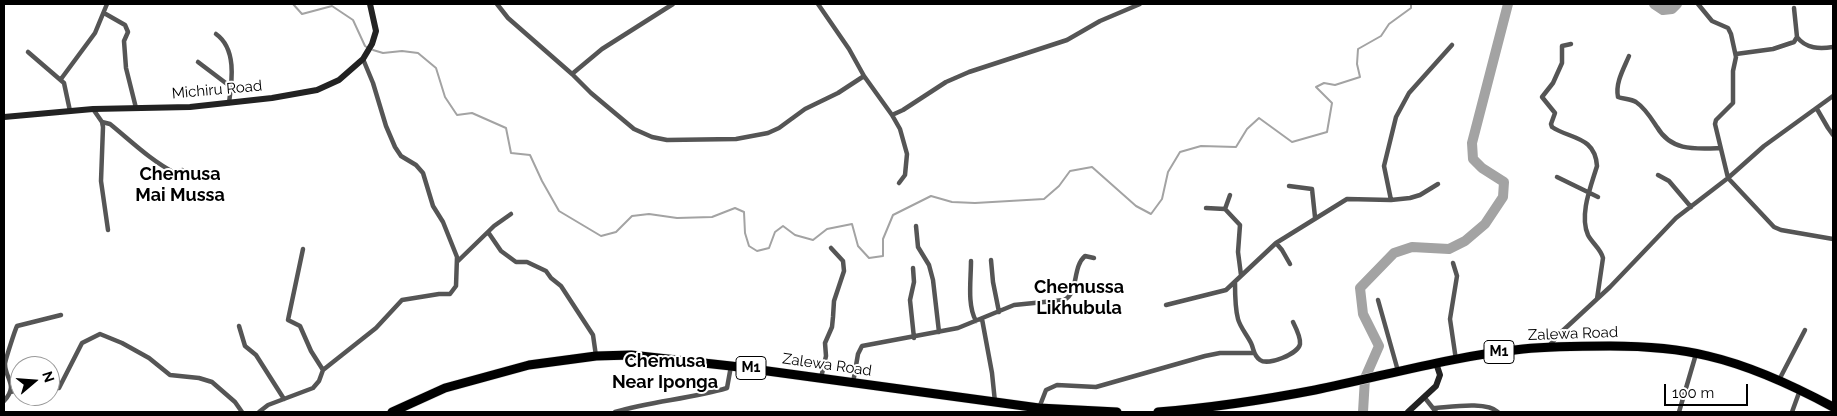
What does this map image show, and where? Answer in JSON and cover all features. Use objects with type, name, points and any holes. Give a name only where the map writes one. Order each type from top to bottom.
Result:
[{"type":"highway","name":"Zalewa Road","points":[[1158,412],[1200,409],[1315,390],[1456,360],[1549,346],[1636,346],[1696,354],[1736,363],[1800,390],[1833,407]]},
{"type":"highway","name":"Zalewa Road","points":[[392,412],[420,398],[472,379],[529,364],[596,356],[631,355],[731,366],[1039,408],[1117,412]]},
{"type":"street","points":[[61,80],[95,33],[107,4]]},
{"type":"street","name":"Michiru Road","points":[[4,117],[92,109],[190,107],[316,90],[339,80],[363,59],[375,36],[370,4]]},
{"type":"street","points":[[497,4],[508,18],[591,93],[634,129],[652,138],[667,140],[736,140],[774,131],[805,109],[845,90],[864,76]]},
{"type":"street","points":[[572,74],[602,49],[673,4]]},
{"type":"street","points":[[818,4],[900,129],[908,154],[905,175],[899,183]]},
{"type":"street","points":[[892,115],[946,82],[969,72],[1067,40],[1100,21],[1140,4]]},
{"type":"street","points":[[1698,4],[1712,21],[1728,28],[1736,54],[1733,71],[1734,100],[1716,120],[1715,124],[1728,178],[1777,229],[1833,239]]},
{"type":"street","points":[[1794,8],[1797,37],[1802,44],[1833,48]]},
{"type":"street","points":[[104,13],[127,28],[128,32],[124,41],[126,68],[136,108]]},
{"type":"street","points":[[216,34],[220,37],[229,54],[232,72],[229,103]]},
{"type":"street","points":[[1736,54],[1789,45],[1797,37]]},
{"type":"street","points":[[1571,44],[1562,46],[1562,63],[1553,83],[1542,98],[1555,113],[1551,124],[1553,128],[1578,138],[1593,152],[1597,166],[1589,193],[1585,225],[1588,234],[1603,258],[1597,300]]},
{"type":"street","points":[[1391,200],[1384,166],[1396,117],[1409,93],[1452,46]]},
{"type":"street","points":[[28,52],[46,70],[61,80],[65,87],[70,111]]},
{"type":"street","points":[[1629,56],[1620,75],[1618,96],[1639,104],[1652,118],[1664,138],[1670,143],[1700,149],[1720,148]]},
{"type":"street","points":[[259,412],[268,405],[312,388],[319,381],[323,370],[376,328],[402,300],[450,294],[456,286],[458,261],[443,222],[433,206],[422,173],[416,165],[401,156],[395,147],[363,59]]},
{"type":"street","points":[[198,62],[231,87]]},
{"type":"street","points":[[1549,346],[1557,336],[1597,300],[1669,224],[1728,178],[1764,146],[1833,96]]},
{"type":"street","points":[[92,109],[102,122],[103,127],[101,181],[108,230]]},
{"type":"street","points":[[1817,109],[1833,135]]},
{"type":"street","points":[[102,122],[110,124],[148,156],[167,169],[175,173],[182,170]]},
{"type":"street","points":[[1658,176],[1670,181],[1691,207]]},
{"type":"street","points":[[1557,177],[1598,196]]},
{"type":"street","points":[[1166,305],[1217,294],[1226,290],[1276,243],[1315,217],[1347,199],[1391,200],[1410,198],[1420,195],[1438,184]]},
{"type":"street","points":[[1289,186],[1312,189],[1315,217]]},
{"type":"street","points":[[1225,209],[1230,195]]},
{"type":"street","points":[[1206,208],[1225,209],[1240,225],[1238,252],[1241,275]]},
{"type":"street","points":[[458,261],[488,232],[511,214]]},
{"type":"street","points":[[916,226],[918,247],[929,265],[933,280],[939,332]]},
{"type":"street","points":[[488,232],[501,251],[516,262],[527,262],[546,271],[561,286],[593,335],[596,356]]},
{"type":"street","points":[[1276,243],[1290,264]]},
{"type":"street","points":[[821,379],[826,356],[825,343],[832,327],[834,301],[844,270],[843,261],[831,248]]},
{"type":"street","points":[[303,249],[288,320],[300,326],[311,351],[323,370]]},
{"type":"street","points":[[853,383],[858,354],[862,346],[914,338],[958,328],[1014,305],[1067,298],[1071,293],[1079,262],[1086,256],[1094,258]]},
{"type":"street","points":[[991,260],[999,312]]},
{"type":"street","points":[[971,261],[972,315],[976,321]]},
{"type":"street","points":[[1453,263],[1457,281],[1450,319],[1456,360]]},
{"type":"street","points":[[913,268],[914,282],[910,300],[914,338]]},
{"type":"street","points":[[1235,283],[1238,319],[1254,353],[1259,359],[1270,363],[1298,348],[1300,342],[1293,322]]},
{"type":"street","points":[[1378,300],[1398,371]]},
{"type":"street","points":[[10,381],[4,364],[17,326],[61,315]]},
{"type":"street","points":[[982,319],[995,402]]},
{"type":"street","points":[[239,326],[245,346],[256,355],[284,399]]},
{"type":"street","points":[[1779,381],[1805,330]]},
{"type":"street","points":[[60,386],[82,343],[100,334],[122,343],[149,358],[170,375],[199,378],[212,382],[235,402],[242,412]]},
{"type":"street","points":[[1039,408],[1046,390],[1056,386],[1096,387],[1205,356],[1220,353],[1254,353]]},
{"type":"street","points":[[1679,412],[1696,354]]},
{"type":"street","points":[[1408,412],[1436,386],[1440,375],[1436,364]]},
{"type":"street","points":[[615,412],[727,388],[731,366]]},
{"type":"street","points":[[1792,412],[1800,390]]},
{"type":"street","points":[[4,401],[10,392]]},
{"type":"street","points":[[1424,398],[1435,410],[1466,406],[1494,408],[1498,412]]},
{"type":"waterway","points":[[293,4],[302,14],[332,6],[353,20],[365,46],[368,48]]},
{"type":"waterway","points":[[373,50],[383,53],[402,51],[418,53],[436,68],[445,97],[457,115],[472,113],[506,128],[511,153],[530,155],[559,211],[601,236],[616,232],[632,216],[649,214],[677,218],[712,217],[735,208],[744,212],[745,233],[749,246],[757,251],[769,248],[775,232],[783,226],[795,235],[813,240],[827,229],[852,224],[858,246],[869,258],[883,256],[883,239],[893,215],[931,196],[952,202],[975,203],[1044,199],[1059,186],[1070,171],[1092,167],[1136,206],[1151,214],[1162,199],[1168,172],[1180,152],[1201,146],[1236,147],[1247,129],[1259,118],[1292,142],[1327,132],[1332,103],[1316,87],[1324,83],[1335,85],[1360,77],[1357,64],[1358,49],[1381,36],[1389,24],[1411,8],[1411,4]]},
{"type":"waterway","points":[[1363,412],[1365,378],[1379,346],[1363,314],[1360,288],[1394,253],[1412,247],[1449,249],[1465,241],[1485,224],[1503,197],[1504,182],[1482,168],[1473,159],[1472,143],[1508,4]]},
{"type":"waterway","points":[[1654,4],[1663,10],[1672,9],[1677,4]]},
{"type":"district","name":"Chemusa Mai Mussa","points":[[180,185]]},
{"type":"district","name":"Chemussa Likhubula","points":[[1079,298]]},
{"type":"district","name":"Chemusa Near Iponga","points":[[665,372]]}]
